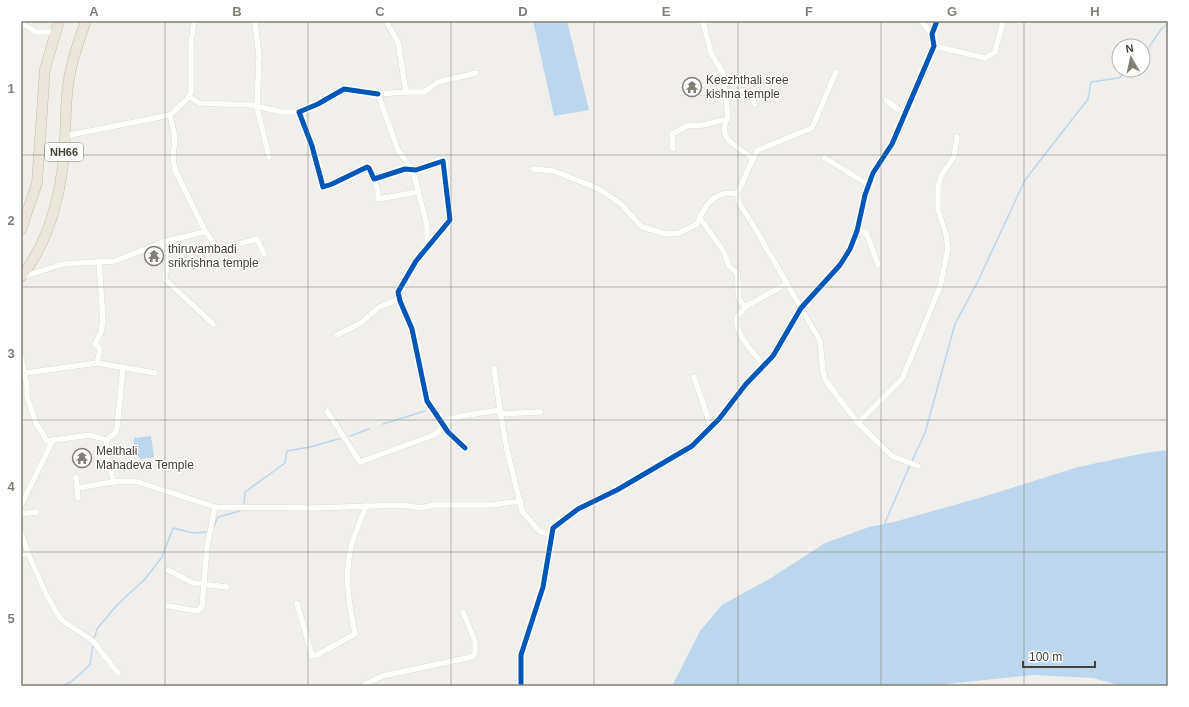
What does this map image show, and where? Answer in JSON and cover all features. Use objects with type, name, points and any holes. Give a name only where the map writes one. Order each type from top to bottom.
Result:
[{"type":"highway","name":"NH66","points":[[21,230],[37,183],[42,95],[45,70],[59,21]]},
{"type":"highway","name":"NH66","points":[[21,277],[40,246],[52,217],[60,185],[68,84],[73,62],[86,21]]},
{"type":"street","points":[[65,136],[170,115],[189,97],[191,93],[191,43],[194,21]]},
{"type":"street","points":[[254,21],[259,56],[258,107],[269,157]]},
{"type":"street","points":[[386,21],[398,42],[406,92]]},
{"type":"street","points":[[703,21],[711,53],[723,73],[729,116],[726,121],[724,135],[727,140],[745,151],[753,159]]},
{"type":"street","points":[[921,21],[932,34]]},
{"type":"street","points":[[521,686],[521,655],[543,587],[553,528],[578,509],[617,490],[686,450],[711,427],[773,356],[801,308],[840,265],[857,231],[873,173],[890,149],[934,46],[932,34],[936,21]]},
{"type":"street","points":[[934,46],[985,58],[995,52],[1003,21]]},
{"type":"street","points":[[21,23],[36,32],[55,32]]},
{"type":"street","points":[[836,72],[812,128],[758,150],[737,194],[740,205],[752,223],[820,341],[823,372],[826,381],[858,422],[892,456],[916,465]]},
{"type":"street","points":[[189,97],[199,104],[258,107],[282,112],[299,112],[318,104],[344,89],[378,94],[424,92],[438,82],[476,74]]},
{"type":"street","points":[[726,92],[748,90],[755,104]]},
{"type":"street","points":[[378,94],[396,144],[413,171],[428,233],[428,247]]},
{"type":"street","points":[[886,100],[904,114]]},
{"type":"street","points":[[299,112],[312,146],[323,187],[367,167],[369,168],[374,179],[378,191],[378,199],[418,192]]},
{"type":"street","points":[[170,115],[175,138],[173,158],[175,170],[204,229],[218,249],[257,239],[264,254]]},
{"type":"street","points":[[673,149],[672,134],[687,126],[726,121]]},
{"type":"street","points":[[858,422],[902,379],[940,287],[948,248],[946,234],[938,210],[938,187],[941,176],[954,157],[957,137]]},
{"type":"street","points":[[825,158],[869,185]]},
{"type":"street","points":[[374,179],[405,169],[413,171],[443,161],[450,220],[416,261],[398,292],[399,299],[415,340],[427,401],[443,424],[465,448]]},
{"type":"street","points":[[532,169],[554,171],[599,188],[621,204],[642,227],[667,234],[679,233],[697,224],[706,205],[712,198],[729,194],[737,194]]},
{"type":"street","points":[[700,218],[724,252],[729,266],[737,273],[738,296],[741,304],[745,307]]},
{"type":"street","points":[[21,277],[63,264],[123,259],[163,242],[204,232],[204,229]]},
{"type":"street","points":[[857,231],[867,234],[878,265]]},
{"type":"street","points":[[163,242],[167,265],[164,279],[213,324]]},
{"type":"street","points":[[97,363],[100,349],[95,344],[101,332],[103,320],[99,262]]},
{"type":"street","points":[[764,366],[742,338],[737,328],[737,317],[745,307],[786,284]]},
{"type":"street","points":[[337,335],[361,323],[379,307],[399,299]]},
{"type":"street","points":[[21,357],[25,373],[27,397],[36,423],[47,441],[90,435],[106,440]]},
{"type":"street","points":[[25,373],[97,363],[155,373]]},
{"type":"street","points":[[106,440],[114,434],[117,428],[123,368]]},
{"type":"street","points":[[494,368],[500,412],[522,511],[539,531],[552,536]]},
{"type":"street","points":[[694,378],[711,427]]},
{"type":"street","points":[[327,411],[360,462],[434,435],[443,424],[461,416],[500,412],[541,412]]},
{"type":"street","points":[[21,505],[53,440]]},
{"type":"street","points":[[106,440],[113,482]]},
{"type":"street","points":[[76,477],[78,498]]},
{"type":"street","points":[[77,488],[113,482],[135,481],[215,507],[402,505],[421,508],[434,505],[491,504],[521,501]]},
{"type":"street","points":[[297,603],[312,656],[331,648],[355,634],[348,599],[347,574],[351,546],[366,506]]},
{"type":"street","points":[[168,606],[198,611],[202,606],[207,546],[215,507]]},
{"type":"street","points":[[21,514],[36,512]]},
{"type":"street","points":[[21,533],[46,596],[57,613],[63,621],[93,641],[118,673]]},
{"type":"street","points":[[21,555],[28,553]]},
{"type":"street","points":[[168,570],[193,583],[227,587]]},
{"type":"street","points":[[362,686],[382,676],[472,657],[475,653],[474,642],[463,612]]},
{"type":"water","points":[[533,21],[567,21],[589,110],[554,116]]},
{"type":"water","points":[[151,436],[154,457],[140,459],[136,452],[130,448],[134,444],[134,438]]},
{"type":"water","points":[[1168,450],[1168,686],[1121,686],[1093,678],[1033,675],[927,686],[672,686],[700,631],[722,605],[771,578],[825,543],[869,527],[894,522],[986,496],[1078,467],[1145,453]]},
{"type":"waterway","points":[[1151,44],[1162,28],[1168,24]]},
{"type":"waterway","points":[[912,461],[925,433],[955,324],[978,281],[1025,180],[1088,99],[1091,82],[1119,78]]},
{"type":"waterway","points":[[383,424],[425,411]]},
{"type":"waterway","points":[[350,436],[369,429]]},
{"type":"waterway","points":[[244,504],[245,492],[285,463],[287,451],[310,447],[342,438]]},
{"type":"waterway","points":[[884,525],[910,465]]},
{"type":"waterway","points":[[213,528],[218,517],[240,511]]},
{"type":"waterway","points":[[94,639],[97,629],[117,605],[145,579],[162,557],[173,528],[193,533],[206,532]]},
{"type":"waterway","points":[[62,686],[71,682],[90,665],[93,644]]},
{"type":"cycle path","points":[[521,686],[521,655],[543,587],[553,528],[578,509],[617,490],[692,446],[719,419],[746,384],[773,356],[801,308],[840,265],[850,249],[857,231],[865,195],[873,173],[892,144],[934,46],[932,34],[937,21]]},
{"type":"cycle path","points":[[378,94],[344,89],[318,104],[299,112],[312,146],[323,187],[367,167],[369,168],[374,179],[405,169],[416,170],[443,161],[450,220],[416,261],[398,292],[400,301],[412,329],[427,401],[448,432],[465,448]]},
{"type":"place","name":"Keezhthali sree kishna temple","points":[[692,87]]},
{"type":"place","name":"thiruvambadi srikrishna temple","points":[[154,256]]},
{"type":"place","name":"Melthali Mahadeva Temple","points":[[82,458]]}]
